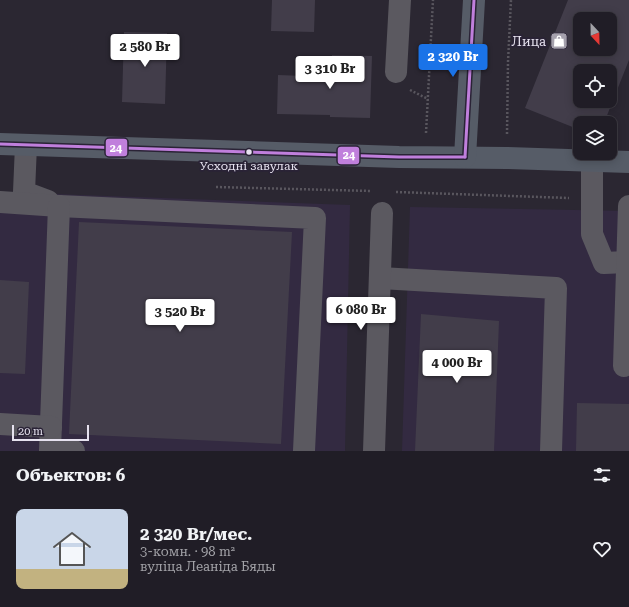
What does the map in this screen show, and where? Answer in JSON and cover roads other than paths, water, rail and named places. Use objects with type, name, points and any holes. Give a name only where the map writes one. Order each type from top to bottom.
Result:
[{"type":"main road","points":[[465,157],[474,0]]},
{"type":"main road","points":[[0,144],[399,157],[465,157],[629,162]]},
{"type":"street","points":[[396,72],[400,0]]},
{"type":"street","points":[[26,145],[24,192],[59,206]]},
{"type":"street","points":[[592,161],[592,234],[604,263],[627,262]]},
{"type":"street","points":[[0,202],[315,218],[304,451]]},
{"type":"street","points":[[59,206],[50,450],[74,451]]},
{"type":"street","points":[[624,366],[629,206]]},
{"type":"street","points":[[374,451],[382,213]]},
{"type":"street","points":[[380,278],[556,288],[551,451]]},
{"type":"street","points":[[0,424],[51,427]]},
{"type":"place","name":"Лица","points":[[559,41]]},
{"type":"place","name":"Усходні завулак","points":[[249,152]]}]
